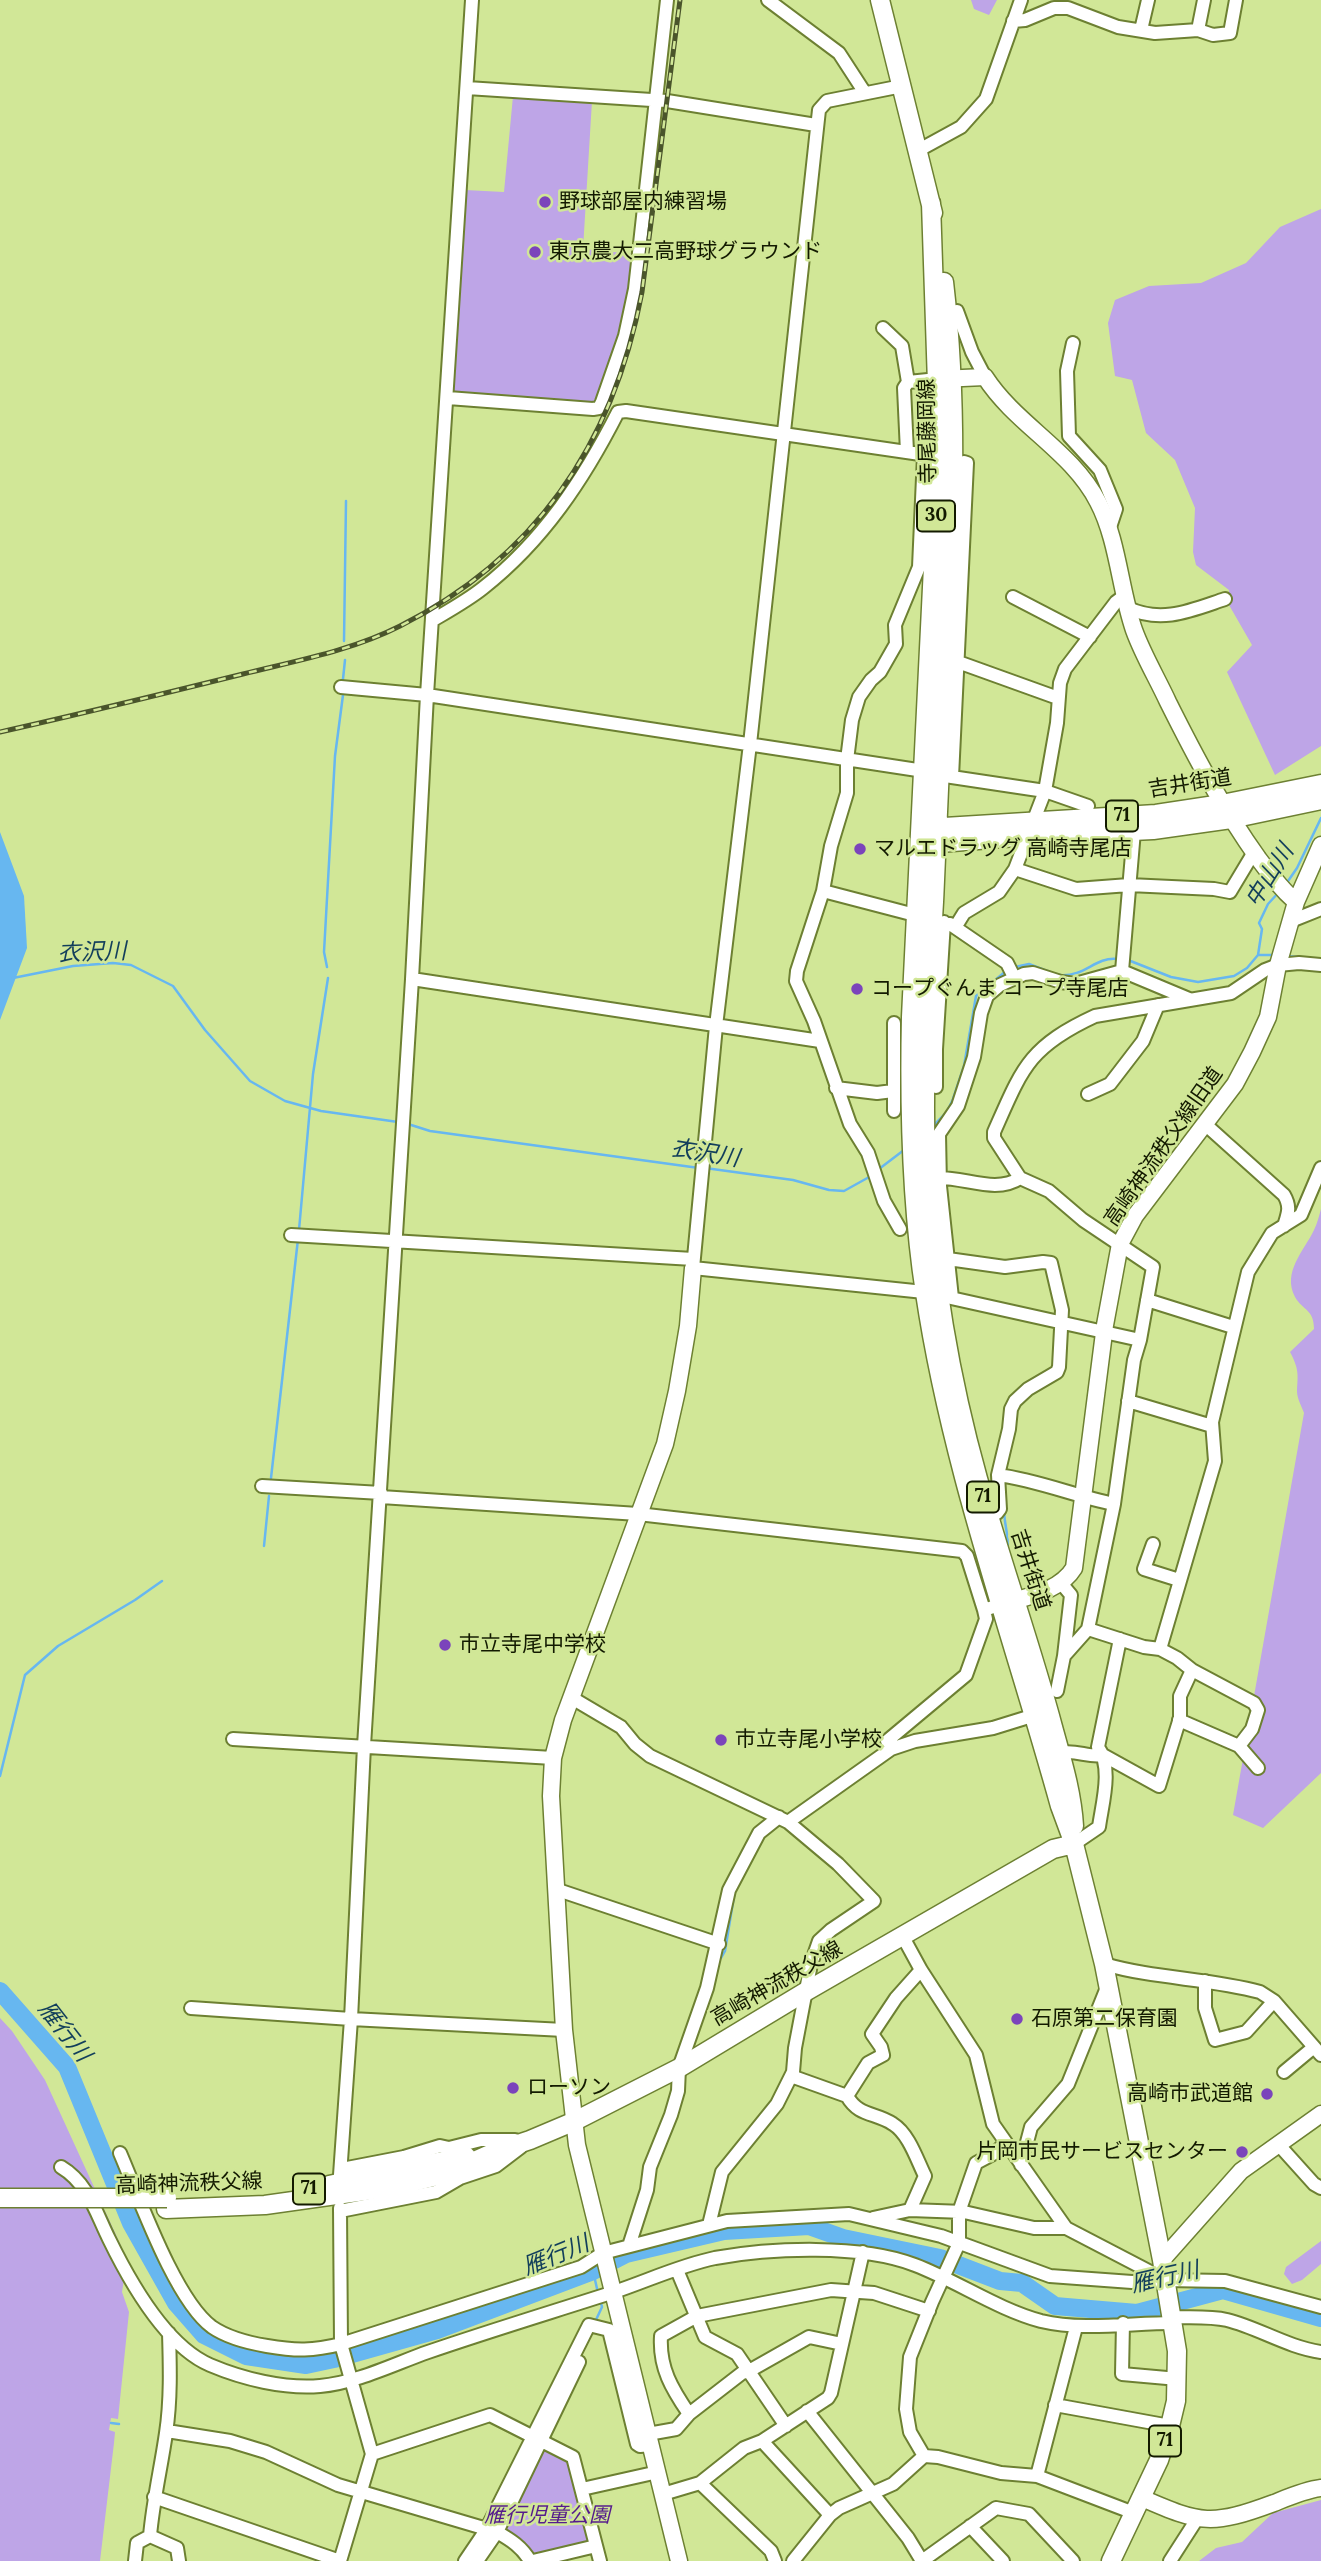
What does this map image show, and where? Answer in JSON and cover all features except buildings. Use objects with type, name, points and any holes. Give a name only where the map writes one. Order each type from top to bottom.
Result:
[{"type":"main road","name":"寺尾藤岡線","points":[[880,0],[919,150],[945,286],[944,379],[953,449],[949,601],[938,774],[929,836]]},
{"type":"main road","name":"吉井街道","points":[[1031,829],[1134,831],[1320,794]]},
{"type":"main road","name":"吉井街道","points":[[929,836],[1031,829],[1156,814],[1227,811]]},
{"type":"main road","name":"71","points":[[929,836],[937,920]]},
{"type":"main road","name":"吉井街道","points":[[937,920],[925,1032],[924,1114],[938,1295],[954,1438],[1060,1806],[1074,1844],[1108,1984],[1165,2283]]},
{"type":"main road","name":"吉井街道","points":[[937,920],[910,1030],[912,1158],[966,1433],[988,1516],[1001,1605],[1060,1753],[1073,1800],[1074,1844]]},
{"type":"main road","name":"高崎神流秩父線","points":[[0,2198],[265,2205],[393,2187],[445,2174],[575,2121],[679,2068],[1053,1849],[1074,1844]]},
{"type":"main road","name":"高崎神流秩父線","points":[[0,2210],[167,2204]]},
{"type":"main road","name":"71","points":[[1111,2561],[1159,2459],[1177,2401],[1178,2379],[1165,2283]]},
{"type":"street","points":[[472,0],[427,695],[341,2172],[440,2146],[449,2148],[481,2140],[530,2140]]},
{"type":"street","points":[[448,398],[599,408],[613,376],[635,289],[667,0]]},
{"type":"street","points":[[768,0],[839,53],[864,93]]},
{"type":"street","points":[[919,150],[961,127],[986,99],[1021,0]]},
{"type":"street","points":[[1141,30],[1148,0]]},
{"type":"street","points":[[1198,30],[1204,0]]},
{"type":"street","points":[[1013,22],[1054,8],[1086,6],[1098,21],[1118,27],[1155,33],[1198,30],[1213,35],[1230,33],[1236,0]]},
{"type":"street","points":[[679,2561],[577,2145],[564,2030],[551,1796],[553,1758],[572,1698],[665,1444],[688,1326],[716,1026],[750,744],[818,110],[827,101],[902,86]]},
{"type":"street","points":[[467,88],[667,101],[816,125]]},
{"type":"street","points":[[957,311],[971,352],[985,377],[1014,412],[1079,473],[1100,506],[1109,530],[1126,602],[1143,650],[1227,811],[1254,852],[1287,894]]},
{"type":"street","points":[[883,328],[902,346],[908,382],[904,388],[907,452]]},
{"type":"street","points":[[1073,343],[1067,371],[1069,436],[1100,470],[1116,509],[1109,530]]},
{"type":"street","points":[[908,382],[985,377]]},
{"type":"street","points":[[433,620],[481,589],[524,551],[578,484],[618,412],[626,411],[925,455],[919,567],[895,625],[896,644],[880,673],[871,680],[859,697],[852,720],[847,760],[847,793],[831,846],[823,891],[796,981],[850,1124],[868,1153],[884,1201],[900,1229]]},
{"type":"street","points":[[938,774],[958,662],[967,463],[964,462]]},
{"type":"street","points":[[1013,597],[1090,637]]},
{"type":"street","points":[[937,920],[964,913],[999,892],[1015,869],[1045,791],[1057,723],[1060,683],[1065,669],[1116,602],[1126,602],[1140,614],[1167,616],[1226,599]]},
{"type":"street","points":[[958,662],[1058,698]]},
{"type":"street","points":[[341,687],[427,695],[750,744],[1045,791],[1088,806]]},
{"type":"street","points":[[1122,971],[1134,831]]},
{"type":"street","name":"高崎神流秩父線旧道","points":[[1061,1583],[1073,1568],[1104,1333],[1120,1244],[1135,1216],[1235,1084],[1252,1052],[1268,1017],[1278,965],[1291,921],[1287,894],[1321,845]]},
{"type":"street","points":[[1015,869],[1076,889],[1129,885],[1230,892],[1254,852]]},
{"type":"street","points":[[823,891],[937,920],[1007,963],[1014,977]]},
{"type":"street","points":[[1291,921],[1321,909]]},
{"type":"street","points":[[936,1087],[937,920]]},
{"type":"street","points":[[1064,1656],[1088,1629],[1114,1504],[1134,1360],[1153,1267],[1083,1220],[1049,1191],[1020,1178],[994,1138],[994,1132],[1019,1076],[1033,1055],[1052,1040],[1095,1016],[1231,993],[1265,970],[1278,965],[1321,965]]},
{"type":"street","points":[[938,1295],[948,1259],[939,1178],[939,1134],[958,1106],[974,1057],[981,1013],[987,996],[1014,977],[1033,973],[1075,984],[1122,971],[1189,999]]},
{"type":"street","points":[[412,979],[820,1041]]},
{"type":"street","points":[[1088,1094],[1110,1084],[1143,1041],[1158,1005]]},
{"type":"street","points":[[894,1023],[894,1111]]},
{"type":"street","points":[[836,1088],[877,1093],[893,1091]]},
{"type":"street","points":[[1206,1125],[1284,1195],[1290,1210],[1284,1226]]},
{"type":"street","points":[[1160,1648],[1215,1461],[1212,1426],[1248,1272],[1266,1240],[1301,1215],[1321,1168]]},
{"type":"street","points":[[939,1178],[991,1185],[1007,1184],[1020,1178]]},
{"type":"street","points":[[291,1235],[693,1264],[938,1295],[1061,1324],[1140,1339]]},
{"type":"street","points":[[948,1259],[1005,1267],[1051,1263],[1062,1310],[1059,1367],[1057,1372],[1028,1389],[1015,1401],[1011,1409],[998,1475],[1000,1509],[988,1516]]},
{"type":"street","points":[[1147,1300],[1233,1327]]},
{"type":"street","points":[[1128,1401],[1212,1426]]},
{"type":"street","points":[[998,1475],[1023,1478],[1114,1504]]},
{"type":"street","points":[[262,1486],[638,1514],[962,1550],[1001,1605]]},
{"type":"street","points":[[1153,1544],[1144,1569],[1179,1580]]},
{"type":"street","points":[[887,1741],[966,1675],[986,1619],[1001,1605],[1061,1583],[1070,1595],[1058,1691]]},
{"type":"street","points":[[1088,1629],[1144,1647],[1160,1648],[1192,1670],[1254,1703],[1258,1710],[1252,1729],[1239,1746]]},
{"type":"street","points":[[1120,1639],[1098,1747],[1103,1755],[1159,1786],[1179,1720],[1181,1696],[1192,1670]]},
{"type":"street","points":[[572,1698],[621,1727],[635,1744],[650,1756],[784,1820],[838,1864],[874,1901],[831,1930],[820,1941],[811,1964],[791,2076],[777,2104],[722,2172],[709,2225]]},
{"type":"street","points":[[629,2246],[647,2190],[650,2167],[678,2091],[679,2068],[707,1988],[729,1890],[759,1833],[784,1820],[891,1749],[915,1741],[993,1728],[1035,1715]]},
{"type":"street","points":[[1179,1720],[1239,1746],[1258,1768]]},
{"type":"street","points":[[233,1739],[553,1758]]},
{"type":"street","points":[[1060,1753],[1068,1751],[1103,1755]]},
{"type":"street","points":[[1074,1844],[1099,1827],[1104,1795],[1103,1755]]},
{"type":"street","points":[[558,1890],[719,1944]]},
{"type":"street","points":[[904,1937],[921,1970],[976,2055],[993,2124],[1066,2228],[1165,2283]]},
{"type":"street","points":[[1104,1965],[1134,1973],[1155,1973],[1260,1992],[1274,2001],[1317,2051],[1284,2072]]},
{"type":"street","points":[[848,2096],[868,2063],[883,2055],[872,2034],[896,1998],[921,1970]]},
{"type":"street","points":[[1205,1981],[1205,2008],[1215,2040],[1246,2032],[1274,2001]]},
{"type":"street","points":[[1021,2165],[1031,2127],[1068,2084],[1108,1984]]},
{"type":"street","points":[[191,2008],[564,2030]]},
{"type":"street","points":[[791,2076],[848,2096],[854,2108],[895,2124],[909,2143],[925,2176],[910,2210]]},
{"type":"street","points":[[1162,2260],[1241,2171],[1321,2114]]},
{"type":"street","points":[[153,2497],[340,2561],[372,2455],[341,2344],[340,2210],[436,2192],[460,2178],[496,2166],[530,2140]]},
{"type":"street","points":[[924,2456],[910,2432],[906,2409],[910,2357],[959,2243],[959,2212],[976,2164],[1006,2143]]},
{"type":"street","points":[[1278,2144],[1314,2184],[1321,2188]]},
{"type":"street","points":[[120,2152],[175,2283],[189,2302],[213,2327],[248,2343],[307,2351],[341,2344],[581,2267],[603,2253],[727,2221],[794,2216],[849,2214],[959,2243],[1050,2276],[1165,2283],[1225,2281],[1321,2307]]},
{"type":"street","points":[[61,2167],[76,2176],[85,2189],[122,2267],[146,2297],[169,2333],[206,2363],[246,2377],[300,2387],[324,2386],[350,2379],[713,2259],[814,2250],[863,2252],[911,2263],[1039,2320],[1076,2327],[1171,2317],[1214,2318],[1229,2321],[1287,2344],[1321,2352]]},
{"type":"street","points":[[869,2219],[910,2210],[959,2212],[1034,2228],[1066,2228]]},
{"type":"street","points":[[663,2494],[700,2483],[744,2448],[762,2441],[828,2398],[863,2252]]},
{"type":"street","points":[[677,2270],[705,2337],[737,2354],[786,2426]]},
{"type":"street","points":[[690,2414],[670,2387],[660,2348],[661,2336],[697,2316],[831,2290],[874,2293],[929,2311]]},
{"type":"street","points":[[1123,2323],[1122,2374],[1178,2379]]},
{"type":"street","points":[[477,2561],[537,2438],[597,2325],[609,2330],[637,2444],[640,2446],[676,2429],[690,2414],[742,2372],[749,2371],[809,2337],[842,2344]]},
{"type":"street","points":[[1037,2476],[1076,2327]]},
{"type":"street","points":[[150,2536],[153,2497],[167,2431],[169,2333]]},
{"type":"street","points":[[1055,2405],[1170,2426]]},
{"type":"street","points":[[807,2411],[908,2538],[922,2561],[996,2508],[1029,2514],[1073,2561]]},
{"type":"street","points":[[372,2455],[490,2415],[573,2457],[600,2561]]},
{"type":"street","points":[[167,2431],[230,2441],[266,2452],[338,2485],[491,2531],[511,2540],[524,2550],[531,2561],[596,2546]]},
{"type":"street","points":[[762,2441],[830,2515]]},
{"type":"street","points":[[793,2561],[830,2515],[839,2508],[893,2484],[924,2456],[939,2456],[1001,2473],[1037,2476],[1197,2519],[1229,2518],[1321,2488]]},
{"type":"street","points":[[582,2489],[658,2472]]},
{"type":"street","points":[[700,2483],[771,2551],[775,2561]]},
{"type":"street","points":[[1170,2561],[1197,2519]]},
{"type":"street","points":[[970,2526],[1003,2561]]},
{"type":"street","points":[[465,2561],[491,2531]]},
{"type":"street","points":[[135,2561],[137,2543],[150,2536]]},
{"type":"street","points":[[150,2536],[177,2548],[179,2561]]},
{"type":"green space","points":[[971,0],[997,0],[989,15],[974,9]]},
{"type":"green space","name":"東京農大二高野球グラウンド","points":[[513,96],[592,101],[583,249],[633,254],[630,298],[619,347],[596,404],[451,394],[465,190],[504,192]]},
{"type":"green space","points":[[1321,209],[1321,746],[1275,775],[1227,672],[1252,645],[1229,605],[1229,590],[1196,565],[1193,552],[1195,508],[1175,460],[1146,433],[1132,380],[1115,376],[1108,323],[1115,300],[1149,286],[1201,283],[1246,263],[1280,227]]},
{"type":"green space","points":[[1321,1209],[1321,1773],[1263,1828],[1233,1815],[1304,1413],[1297,1394],[1298,1376],[1290,1352],[1314,1329],[1310,1314],[1295,1297],[1291,1279],[1296,1262],[1314,1230]]},
{"type":"green space","points":[[0,2018],[45,2080],[127,2259],[122,2292],[129,2312],[118,2419],[111,2418],[109,2430],[115,2432],[100,2561],[0,2561]]},
{"type":"green space","points":[[1321,2241],[1321,2264],[1302,2280],[1292,2284],[1284,2274],[1286,2267]]},
{"type":"green space","name":"雁行児童公園","points":[[545,2448],[568,2460],[589,2540],[587,2544],[536,2555],[504,2530],[540,2450]]},
{"type":"green space","points":[[1321,2500],[1321,2561],[1199,2561],[1216,2548],[1242,2542],[1273,2513]]},
{"type":"water","points":[[0,832],[24,896],[27,948],[0,1020]]},
{"type":"waterway","points":[[344,641],[346,501]]},
{"type":"waterway","points":[[343,679],[345,660]]},
{"type":"waterway","points":[[327,967],[324,952],[335,756],[343,695]]},
{"type":"waterway","name":"中山川","points":[[1286,884],[1297,868],[1321,818]]},
{"type":"waterway","name":"中山川","points":[[1258,955],[1262,929],[1259,923],[1268,904],[1279,892]]},
{"type":"waterway","name":"衣沢川","points":[[1258,955],[1276,955]]},
{"type":"waterway","name":"衣沢川","points":[[1128,960],[1171,977],[1198,982],[1234,976],[1247,968],[1258,955]]},
{"type":"waterway","name":"衣沢川","points":[[1286,956],[1321,959]]},
{"type":"waterway","name":"衣沢川","points":[[1059,975],[1076,973],[1102,961],[1117,959]]},
{"type":"waterway","name":"衣沢川","points":[[13,978],[73,966],[113,963],[131,965],[173,986],[205,1030],[250,1081],[285,1101],[321,1111],[398,1122]]},
{"type":"waterway","name":"衣沢川","points":[[1015,967],[1029,964],[1052,973]]},
{"type":"waterway","name":"衣沢川","points":[[933,1126],[947,1112],[964,1066],[976,996],[1006,971]]},
{"type":"waterway","points":[[299,1230],[313,1074],[328,978]]},
{"type":"waterway","name":"衣沢川","points":[[408,1124],[430,1131],[699,1168]]},
{"type":"waterway","name":"衣沢川","points":[[879,1169],[904,1150]]},
{"type":"waterway","name":"衣沢川","points":[[705,1168],[793,1180],[829,1190],[844,1191],[871,1176]]},
{"type":"waterway","points":[[271,1478],[298,1239]]},
{"type":"waterway","points":[[264,1546],[269,1496]]},
{"type":"waterway","points":[[1004,1510],[1007,1552]]},
{"type":"waterway","points":[[0,1776],[25,1675],[58,1646],[162,1581]]},
{"type":"waterway","points":[[788,1815],[819,1792]]},
{"type":"waterway","points":[[721,1958],[725,1951],[734,1896]]},
{"type":"waterway","name":"雁行川","points":[[0,1991],[67,2067],[131,2223],[176,2303],[204,2335],[246,2356],[306,2365],[334,2359],[437,2330],[593,2271],[626,2254],[724,2231],[809,2226],[843,2238],[940,2258],[1000,2281],[1022,2283],[1055,2306],[1137,2313],[1223,2290],[1321,2318]]},
{"type":"waterway","points":[[593,2271],[598,2293]]},
{"type":"waterway","points":[[595,2322],[602,2307],[600,2299]]},
{"type":"waterway","points":[[111,2423],[119,2424]]},
{"type":"railway","points":[[0,732],[303,660],[381,635],[449,598],[492,566],[529,529],[562,489],[589,445],[612,397],[629,346],[642,292],[680,0]]},
{"type":"place","name":"野球部屋内練習場","points":[[545,202]]},
{"type":"place","name":"東京農大二高野球グラウンド","points":[[535,252]]},
{"type":"place","name":"マルエドラッグ 高崎寺尾店","points":[[860,849]]},
{"type":"place","name":"コープぐんま コープ寺尾店","points":[[857,989]]},
{"type":"place","name":"市立寺尾中学校","points":[[445,1645]]},
{"type":"place","name":"市立寺尾小学校","points":[[721,1740]]},
{"type":"place","name":"石原第二保育園","points":[[1017,2019]]},
{"type":"place","name":"ローソン","points":[[513,2088]]},
{"type":"place","name":"高崎市武道館","points":[[1267,2094]]},
{"type":"place","name":"片岡市民サービスセンター","points":[[1242,2152]]}]
